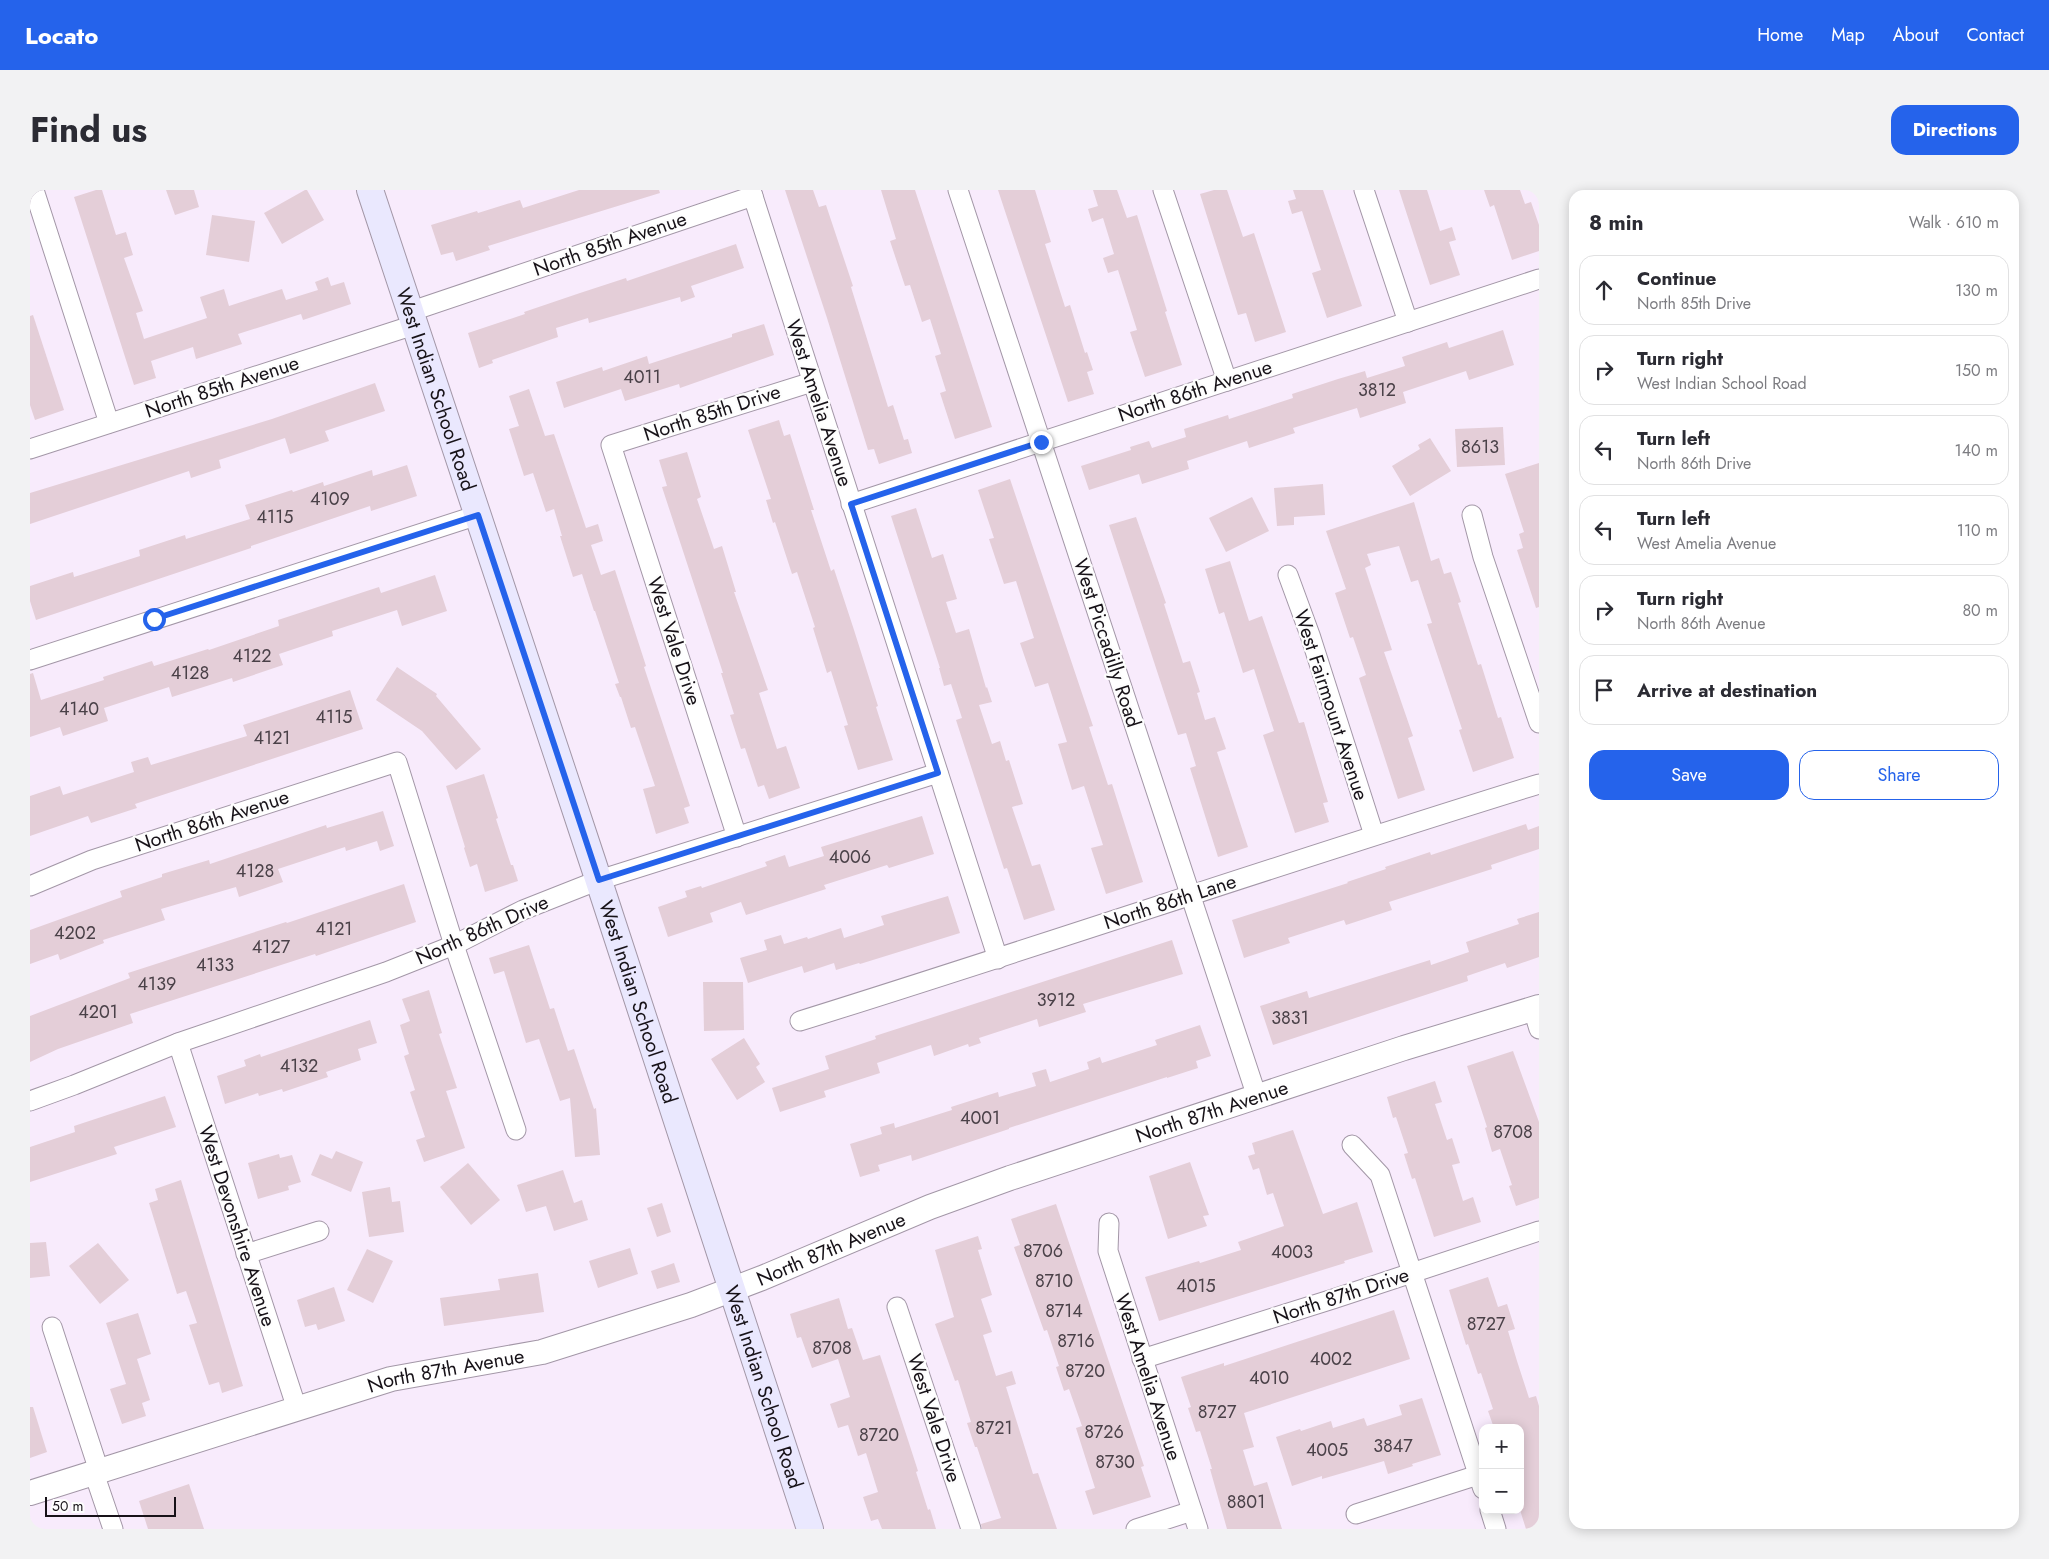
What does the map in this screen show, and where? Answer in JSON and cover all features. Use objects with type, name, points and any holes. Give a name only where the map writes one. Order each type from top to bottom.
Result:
[{"type":"main road","name":"West Indian School Road","points":[[370,190],[599,880],[810,1529]]},
{"type":"street","points":[[34,190],[109,423]]},
{"type":"street","name":"West Piccadilly Road","points":[[958,190],[1257,1097]]},
{"type":"street","points":[[1163,190],[1227,381]]},
{"type":"street","points":[[1364,190],[1408,322]]},
{"type":"street","name":"North 85th Avenue","points":[[30,449],[412,318],[752,193]]},
{"type":"street","name":"West Amelia Avenue","points":[[752,193],[998,960]]},
{"type":"street","name":"North 86th Avenue","points":[[851,504],[1539,279]]},
{"type":"street","name":"North 85th Drive","points":[[611,445],[812,382]]},
{"type":"street","name":"West Vale Drive","points":[[611,445],[737,837]]},
{"type":"street","points":[[30,660],[478,515]]},
{"type":"street","points":[[1472,516],[1483,557],[1539,723]]},
{"type":"street","name":"West Fairmount Avenue","points":[[1288,575],[1310,635],[1374,835]]},
{"type":"street","name":"North 86th Avenue","points":[[30,886],[92,860],[397,762],[454,945]]},
{"type":"street","name":"North 86th Drive","points":[[30,1101],[178,1043],[386,972],[454,945],[523,910],[599,880],[938,773]]},
{"type":"street","name":"North 86th Lane","points":[[800,1021],[998,960],[1374,835],[1539,784]]},
{"type":"street","points":[[454,945],[516,1130]]},
{"type":"street","name":"North 87th Avenue","points":[[30,1493],[391,1380],[542,1352],[732,1290],[930,1207],[1010,1178],[1404,1048],[1537,1015]]},
{"type":"street","name":"West Devonshire Avenue","points":[[178,1043],[297,1409]]},
{"type":"street","points":[[1352,1145],[1380,1175],[1479,1479]]},
{"type":"street","name":"West Amelia Avenue","points":[[1109,1223],[1108,1251],[1198,1529]]},
{"type":"street","points":[[246,1254],[319,1231]]},
{"type":"street","name":"North 87th Drive","points":[[1142,1359],[1539,1231]]},
{"type":"street","name":"West Vale Drive","points":[[897,1307],[971,1529]]},
{"type":"street","points":[[52,1327],[113,1529]]},
{"type":"street","points":[[1356,1514],[1479,1482]]},
{"type":"street","points":[[1136,1529],[1192,1511]]},
{"type":"street","points":[[1491,1514],[1496,1529]]},
{"type":"building","points":[[102,190],[116,235],[126,232],[133,255],[124,258],[143,311],[136,313],[144,339],[207,318],[200,297],[224,289],[229,306],[282,289],[286,300],[318,290],[315,282],[328,277],[331,286],[344,282],[351,304],[303,320],[301,314],[238,334],[242,344],[196,359],[193,347],[151,361],[156,378],[134,385],[74,197]]},
{"type":"building","points":[[166,190],[194,190],[199,207],[175,215]]},
{"type":"building","points":[[307,190],[324,220],[282,244],[264,213]]},
{"type":"building","points":[[579,190],[659,190],[660,193],[488,246],[490,250],[456,261],[453,252],[441,255],[431,225],[520,200],[523,208]]},
{"type":"building","points":[[785,190],[813,190],[819,207],[826,205],[853,286],[851,287],[888,407],[893,405],[904,440],[908,439],[912,453],[879,464],[874,449],[868,450]]},
{"type":"building","points":[[881,190],[915,190],[992,427],[955,439],[940,393],[946,391],[935,356],[941,354],[930,319],[922,322],[910,285],[905,286],[890,241],[896,239]]},
{"type":"building","points":[[998,190],[1035,190],[1051,242],[1045,244],[1065,307],[1070,305],[1085,353],[1087,352],[1093,370],[1087,372],[1094,394],[1068,402]]},
{"type":"building","points":[[1093,190],[1117,190],[1127,218],[1137,215],[1182,365],[1145,377],[1130,332],[1137,330],[1118,270],[1108,273],[1103,258],[1114,254],[1103,218],[1092,222],[1088,209],[1098,206]]},
{"type":"building","points":[[1214,190],[1227,190],[1243,237],[1254,233],[1286,332],[1255,342],[1246,313],[1238,315],[1200,194]]},
{"type":"building","points":[[1293,190],[1323,190],[1362,306],[1327,318],[1312,273],[1321,270],[1302,211],[1292,214],[1288,201],[1296,199]]},
{"type":"building","points":[[1399,190],[1427,190],[1440,231],[1452,227],[1456,240],[1449,242],[1460,275],[1430,285]]},
{"type":"building","points":[[1484,190],[1520,190],[1525,204],[1531,202],[1539,225],[1539,251],[1512,260],[1494,205],[1490,207]]},
{"type":"building","points":[[212,215],[255,221],[249,262],[206,255]]},
{"type":"building","points":[[736,244],[744,268],[691,286],[695,297],[681,302],[680,297],[589,323],[588,318],[556,328],[558,337],[492,360],[493,363],[479,368],[468,333],[580,293],[626,278],[627,281]]},
{"type":"building","points":[[33,315],[64,410],[35,420],[30,405],[30,316]]},
{"type":"building","points":[[764,324],[774,355],[680,388],[679,384],[625,401],[621,389],[564,408],[556,382],[602,367],[603,371],[647,356],[649,364],[732,337],[732,334]]},
{"type":"building","points":[[1503,330],[1514,365],[1469,380],[1466,371],[1403,392],[1406,403],[1360,418],[1357,408],[1293,428],[1295,433],[1249,448],[1247,441],[1187,461],[1189,469],[1142,484],[1139,474],[1089,490],[1081,466],[1131,450],[1130,447],[1149,441],[1152,448],[1186,437],[1184,429],[1228,415],[1229,419],[1293,398],[1292,394],[1365,371],[1367,378],[1405,366],[1402,357],[1447,342],[1449,348]]},
{"type":"building","points":[[375,383],[385,411],[325,431],[329,441],[290,454],[285,438],[219,460],[221,468],[191,478],[189,471],[30,524],[30,493],[272,419]]},
{"type":"building","points":[[529,389],[545,436],[554,434],[586,528],[598,524],[603,541],[591,545],[601,575],[615,570],[646,666],[644,667],[690,806],[684,808],[689,823],[656,834],[643,789],[655,786],[635,727],[631,728],[615,684],[619,683],[582,574],[573,577],[554,509],[546,512],[533,473],[524,476],[509,429],[519,426],[509,396]]},
{"type":"building","points":[[779,420],[784,436],[790,434],[814,510],[811,510],[831,571],[834,569],[878,706],[876,707],[893,760],[858,770],[844,726],[848,725],[831,671],[827,673],[813,628],[815,627],[797,572],[792,574],[775,522],[773,523],[766,500],[771,499],[748,430]]},
{"type":"building","points":[[1503,427],[1505,465],[1457,467],[1455,429]]},
{"type":"building","points":[[1430,438],[1451,471],[1410,496],[1392,466],[1420,449],[1418,445]]},
{"type":"building","points":[[687,452],[701,497],[697,499],[714,549],[722,546],[736,592],[734,592],[768,690],[759,693],[777,749],[786,746],[800,788],[769,799],[764,785],[758,787],[745,748],[741,749],[730,715],[734,714],[721,673],[723,673],[662,487],[667,486],[659,460]]},
{"type":"building","points":[[1539,463],[1539,607],[1536,608],[1517,550],[1523,548],[1519,534],[1524,532],[1505,474]]},
{"type":"building","points":[[407,465],[417,496],[371,511],[370,506],[36,620],[30,601],[30,586],[73,572],[74,577],[140,556],[139,550],[185,535],[186,539],[250,519],[245,505],[323,482],[324,486],[372,470],[373,476]]},
{"type":"building","points":[[1010,479],[1093,726],[1089,727],[1108,785],[1112,784],[1143,882],[1106,894],[1091,848],[1103,845],[1084,786],[1072,790],[1058,744],[1067,742],[1048,683],[1035,687],[1020,643],[1034,638],[1016,581],[1004,584],[989,539],[994,538],[978,490]]},
{"type":"building","points":[[1323,484],[1325,515],[1294,517],[1294,525],[1277,526],[1274,488]]},
{"type":"building","points":[[1252,497],[1269,531],[1226,552],[1209,518]]},
{"type":"building","points":[[1414,502],[1431,561],[1439,558],[1444,574],[1451,572],[1461,602],[1458,603],[1478,665],[1481,664],[1498,718],[1501,717],[1514,758],[1473,772],[1459,730],[1462,729],[1427,624],[1432,623],[1418,580],[1411,582],[1399,546],[1367,554],[1371,565],[1365,568],[1392,650],[1384,652],[1413,736],[1408,738],[1425,790],[1398,799],[1359,678],[1366,675],[1353,637],[1350,638],[1335,593],[1346,589],[1326,531]]},
{"type":"building","points":[[916,508],[932,558],[943,554],[957,599],[946,602],[956,633],[969,629],[986,688],[992,702],[979,705],[992,744],[1000,741],[1006,761],[1009,760],[1023,804],[1012,807],[1032,866],[1040,864],[1055,910],[1024,920],[1007,868],[1004,869],[956,720],[962,718],[951,684],[944,686],[940,668],[891,516]]},
{"type":"building","points":[[1136,517],[1166,603],[1164,604],[1183,663],[1190,661],[1200,692],[1197,693],[1205,720],[1215,717],[1226,749],[1217,752],[1248,847],[1218,857],[1190,768],[1196,766],[1186,733],[1178,735],[1109,525]]},
{"type":"building","points":[[1230,561],[1249,621],[1262,616],[1299,723],[1304,722],[1328,802],[1323,803],[1329,822],[1295,833],[1263,735],[1274,731],[1254,669],[1243,673],[1224,612],[1219,614],[1205,569]]},
{"type":"building","points":[[435,575],[447,611],[402,626],[397,610],[332,631],[333,636],[279,654],[283,665],[233,682],[232,678],[172,697],[169,687],[104,708],[108,721],[63,736],[60,727],[30,737],[30,674],[33,673],[41,700],[104,680],[103,677],[152,661],[154,666],[209,650],[279,626],[278,620],[379,587],[381,593]]},
{"type":"building","points":[[397,667],[437,694],[436,696],[481,749],[456,770],[422,731],[376,700]]},
{"type":"building","points":[[350,690],[363,729],[135,804],[137,808],[91,823],[88,816],[30,836],[30,796],[60,786],[63,795],[134,772],[131,762],[148,757],[151,765],[247,736],[243,725]]},
{"type":"building","points":[[484,774],[498,818],[496,819],[518,881],[485,892],[477,864],[470,867],[446,786]]},
{"type":"building","points":[[383,811],[394,846],[380,851],[377,841],[346,851],[345,847],[278,869],[283,882],[239,897],[236,887],[161,909],[165,920],[103,940],[104,943],[60,960],[58,954],[30,964],[30,930],[122,897],[120,891],[162,877],[162,874],[209,860],[210,864],[326,825],[327,828]]},
{"type":"building","points":[[922,816],[934,854],[889,868],[887,865],[824,885],[826,889],[746,915],[741,902],[710,913],[713,922],[668,937],[658,907],[687,897],[685,891],[701,886],[702,888],[767,866],[765,862],[785,855],[789,867],[824,856],[821,847]]},
{"type":"building","points":[[1526,824],[1528,830],[1539,826],[1539,849],[1491,865],[1492,869],[1389,902],[1392,910],[1346,925],[1344,920],[1288,938],[1290,943],[1244,958],[1232,920],[1348,883],[1386,869],[1385,867],[1430,852],[1431,855]]},
{"type":"building","points":[[404,884],[416,922],[316,956],[315,954],[130,1014],[133,1023],[58,1049],[30,1062],[30,1016],[130,978],[128,973]]},
{"type":"building","points":[[948,896],[960,933],[836,970],[834,963],[804,973],[802,966],[748,983],[740,958],[767,950],[764,940],[781,935],[784,944],[807,937],[808,939],[841,928],[844,938],[884,925],[881,916]]},
{"type":"building","points":[[1539,912],[1539,957],[1507,968],[1505,963],[1467,976],[1468,981],[1273,1045],[1260,1006],[1307,991],[1309,998],[1430,960],[1431,965],[1469,952],[1466,942],[1519,924],[1517,919]]},
{"type":"building","points":[[1172,940],[1183,974],[1083,1004],[1086,1012],[1039,1027],[1037,1019],[979,1038],[981,1043],[969,1047],[968,1044],[934,1056],[931,1045],[877,1063],[880,1073],[824,1091],[826,1097],[780,1112],[772,1088],[829,1069],[825,1056],[876,1039],[875,1036]]},
{"type":"building","points":[[529,945],[550,1009],[554,1008],[568,1051],[574,1049],[594,1109],[596,1108],[600,1155],[575,1157],[570,1098],[560,1101],[539,1039],[526,1043],[504,971],[494,974],[489,958]]},
{"type":"building","points":[[703,982],[743,982],[744,1030],[704,1031]]},
{"type":"building","points":[[429,990],[442,1033],[439,1034],[457,1088],[446,1091],[465,1148],[424,1162],[416,1140],[425,1137],[410,1092],[415,1090],[404,1056],[409,1054],[400,1025],[410,1021],[402,999]]},
{"type":"building","points":[[370,1020],[377,1043],[358,1049],[361,1060],[326,1072],[328,1077],[283,1092],[282,1089],[259,1096],[258,1093],[225,1104],[217,1076],[246,1066],[244,1060],[260,1054],[261,1057]]},
{"type":"building","points":[[1200,1025],[1211,1056],[1196,1061],[1198,1068],[912,1161],[911,1155],[878,1165],[880,1171],[860,1177],[850,1144],[882,1134],[880,1127],[894,1123],[895,1128],[952,1110],[951,1107],[998,1092],[999,1097],[1036,1086],[1032,1073],[1046,1069],[1050,1082],[1089,1069],[1087,1062],[1100,1057],[1102,1063],[1157,1045],[1155,1040]]},
{"type":"building","points":[[744,1038],[760,1064],[756,1067],[765,1082],[737,1100],[711,1059]]},
{"type":"building","points":[[1513,1051],[1539,1122],[1539,1198],[1516,1206],[1509,1186],[1512,1185],[1500,1149],[1492,1152],[1485,1128],[1487,1127],[1467,1066]]},
{"type":"building","points":[[1435,1081],[1442,1102],[1435,1104],[1447,1140],[1452,1138],[1460,1163],[1452,1165],[1463,1201],[1473,1197],[1481,1222],[1434,1237],[1415,1178],[1412,1179],[1404,1154],[1408,1153],[1396,1117],[1393,1118],[1387,1097]]},
{"type":"building","points":[[165,1096],[176,1127],[114,1147],[117,1154],[30,1182],[30,1147],[75,1132],[74,1126]]},
{"type":"building","points":[[1293,1130],[1323,1214],[1357,1202],[1373,1252],[1344,1261],[1345,1263],[1159,1321],[1145,1277],[1241,1250],[1238,1242],[1284,1226],[1273,1193],[1267,1195],[1259,1168],[1253,1170],[1248,1156],[1255,1154],[1252,1143]]},
{"type":"building","points":[[336,1151],[363,1162],[351,1192],[311,1175],[320,1154],[332,1159]]},
{"type":"building","points":[[279,1154],[280,1158],[292,1155],[301,1182],[288,1186],[289,1190],[258,1199],[248,1163]]},
{"type":"building","points":[[1190,1162],[1209,1215],[1203,1216],[1207,1226],[1168,1239],[1149,1176]]},
{"type":"building","points":[[468,1163],[500,1200],[471,1225],[440,1187]]},
{"type":"building","points":[[563,1170],[574,1203],[582,1200],[588,1220],[554,1231],[546,1206],[526,1212],[517,1185]]},
{"type":"building","points":[[181,1180],[243,1386],[222,1393],[219,1382],[209,1385],[189,1325],[197,1323],[186,1291],[177,1294],[149,1203],[158,1200],[155,1189]]},
{"type":"building","points":[[390,1187],[392,1202],[400,1201],[404,1232],[369,1237],[362,1192]]},
{"type":"building","points":[[662,1203],[671,1232],[657,1237],[647,1208]]},
{"type":"building","points":[[1056,1204],[1144,1466],[1141,1467],[1151,1497],[1093,1515],[1085,1491],[1095,1488],[1076,1428],[1082,1426],[1069,1389],[1064,1391],[1056,1367],[1059,1366],[1047,1330],[1044,1331],[1014,1247],[1020,1245],[1011,1219]]},
{"type":"building","points":[[978,1236],[982,1249],[978,1250],[992,1295],[981,1299],[992,1332],[983,1335],[996,1376],[1012,1371],[1016,1384],[1006,1387],[1033,1474],[1038,1473],[1057,1529],[982,1529],[981,1524],[1001,1518],[967,1423],[971,1422],[958,1380],[955,1381],[935,1324],[954,1317],[935,1250]]},
{"type":"building","points":[[46,1242],[50,1276],[30,1278],[30,1243]]},
{"type":"building","points":[[98,1243],[129,1280],[100,1304],[69,1266]]},
{"type":"building","points":[[630,1248],[638,1274],[598,1288],[589,1261]]},
{"type":"building","points":[[367,1249],[393,1261],[373,1303],[347,1290]]},
{"type":"building","points":[[674,1263],[680,1282],[657,1289],[651,1271]]},
{"type":"building","points":[[538,1273],[544,1312],[444,1326],[440,1298],[500,1290],[498,1279]]},
{"type":"building","points":[[1488,1277],[1498,1307],[1507,1304],[1515,1329],[1508,1331],[1517,1361],[1529,1398],[1536,1396],[1539,1406],[1539,1529],[1526,1529],[1521,1514],[1524,1514],[1524,1424],[1493,1424],[1488,1411],[1493,1409],[1481,1373],[1478,1374],[1468,1344],[1466,1345],[1449,1290]]},
{"type":"building","points":[[334,1287],[345,1321],[318,1330],[316,1324],[305,1327],[297,1300]]},
{"type":"building","points":[[839,1298],[848,1329],[852,1328],[863,1360],[880,1355],[918,1471],[916,1472],[928,1510],[930,1509],[936,1529],[882,1529],[878,1519],[871,1521],[863,1497],[878,1492],[866,1453],[858,1456],[848,1425],[838,1428],[830,1404],[850,1397],[838,1359],[812,1368],[801,1337],[797,1338],[790,1314]]},
{"type":"building","points":[[1394,1310],[1410,1359],[1244,1413],[1254,1447],[1243,1450],[1254,1486],[1267,1482],[1282,1529],[1227,1529],[1210,1469],[1212,1469],[1200,1431],[1196,1432],[1188,1408],[1191,1407],[1181,1377],[1224,1363],[1224,1366]]},
{"type":"building","points":[[138,1313],[151,1354],[137,1359],[150,1400],[142,1403],[146,1416],[122,1424],[110,1389],[126,1384],[106,1323]]},
{"type":"building","points":[[1422,1398],[1441,1455],[1388,1474],[1384,1461],[1322,1479],[1322,1476],[1292,1486],[1276,1437],[1331,1421],[1333,1428],[1364,1418],[1367,1426],[1402,1415],[1399,1405]]},
{"type":"building","points":[[30,1407],[33,1407],[47,1452],[30,1458]]},
{"type":"building","points":[[189,1484],[204,1529],[148,1529],[139,1501]]},
{"type":"route","points":[[154,619],[478,515],[599,880],[938,773],[851,504],[1041,442]]}]
